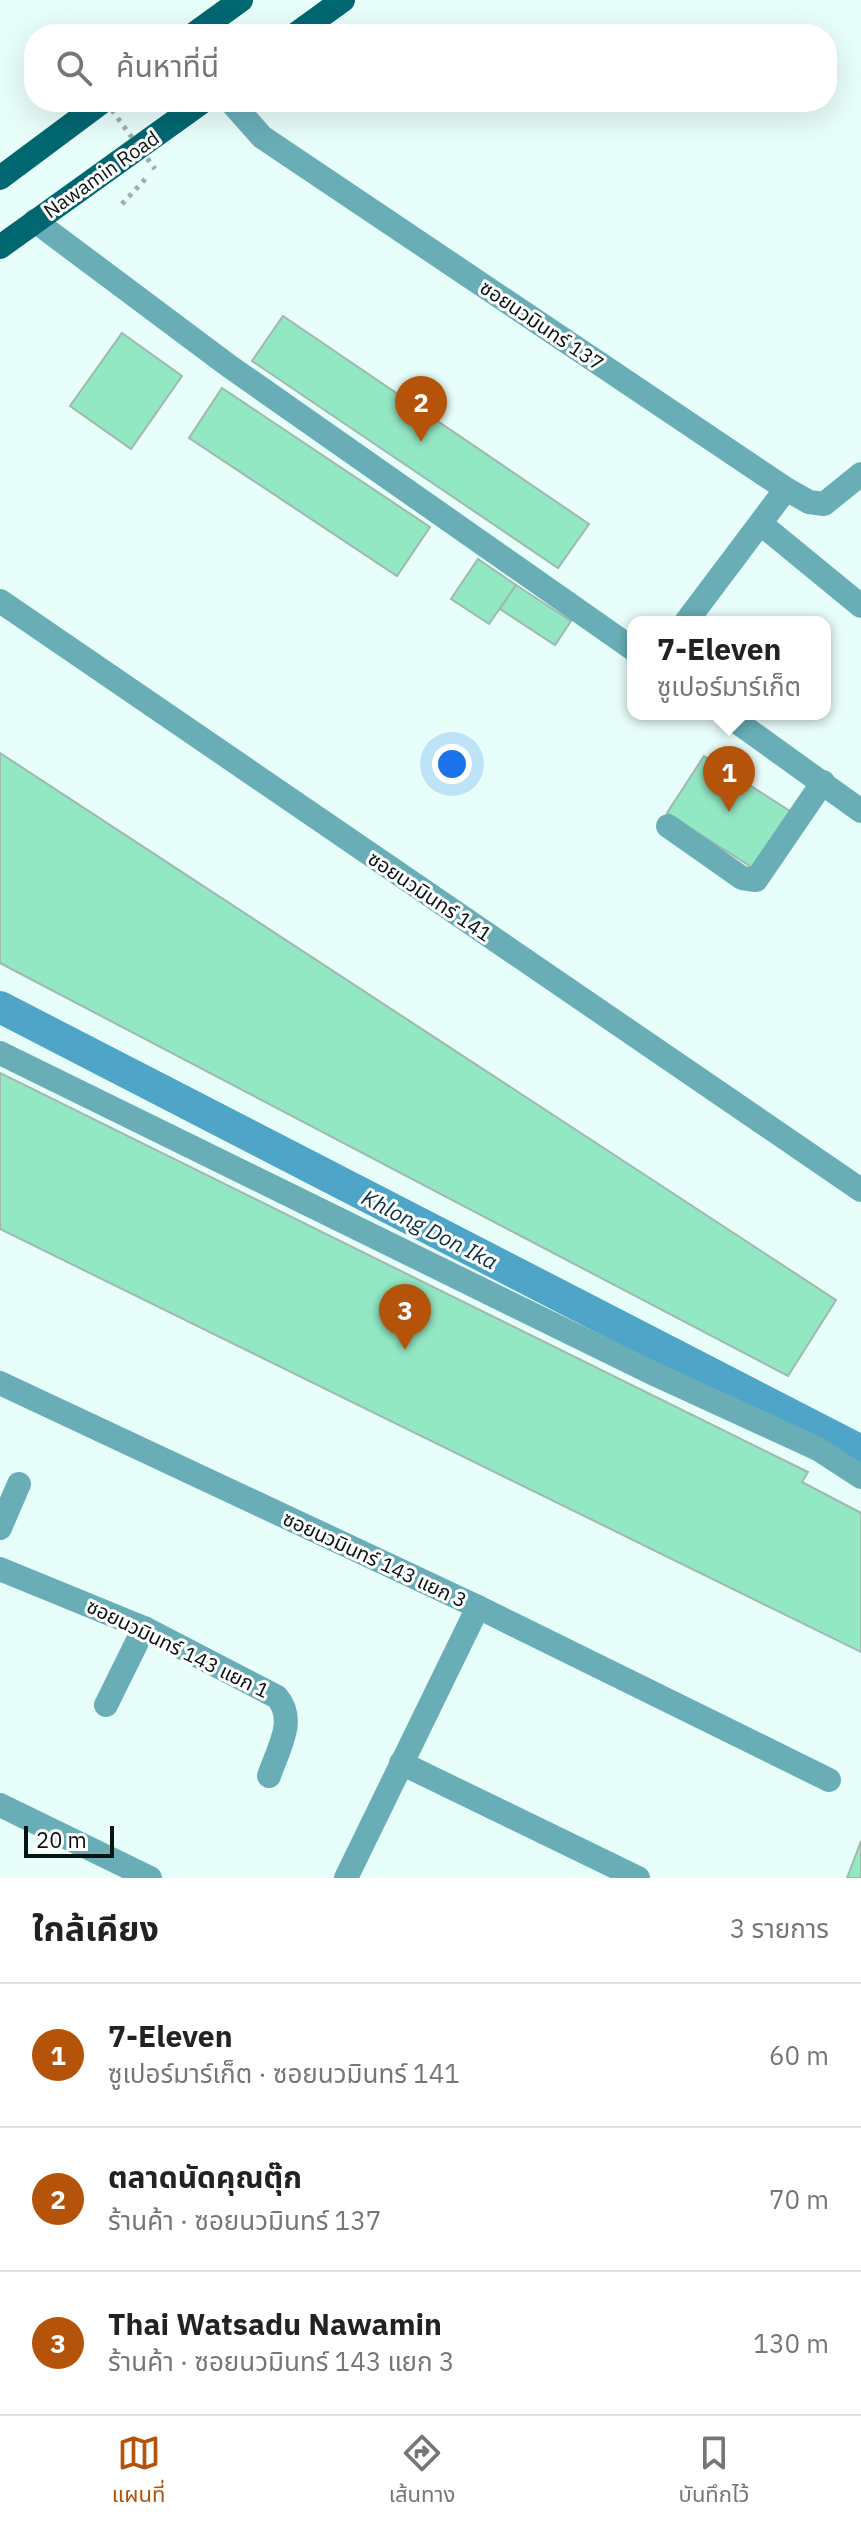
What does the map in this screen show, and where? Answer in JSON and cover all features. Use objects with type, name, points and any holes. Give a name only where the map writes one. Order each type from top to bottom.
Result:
[{"type":"main road","points":[[310,24],[343,0]]},
{"type":"main road","points":[[207,24],[235,2]]},
{"type":"main road","points":[[2,172],[89,112]]},
{"type":"main road","name":"Nawamin Road","points":[[0,247],[188,112]]},
{"type":"street","name":"ซอยนวมินทร์ 137","points":[[240,112],[262,137],[786,489],[809,502],[824,504],[861,474]]},
{"type":"street","points":[[35,221],[229,366],[627,645]]},
{"type":"street","points":[[691,616],[786,489]]},
{"type":"street","points":[[761,524],[861,606]]},
{"type":"street","name":"ซอยนวมินทร์ 141","points":[[0,601],[856,1178]]},
{"type":"street","points":[[735,720],[861,811]]},
{"type":"street","points":[[668,826],[742,878],[756,880],[823,782]]},
{"type":"street","points":[[0,1053],[648,1371],[818,1449],[861,1477]]},
{"type":"street","name":"ซอยนวมินทร์ 143 แยก 3","points":[[0,1383],[478,1607],[346,1878]]},
{"type":"street","points":[[0,1528],[19,1484]]},
{"type":"street","name":"ซอยนวมินทร์ 143 แยก 1","points":[[0,1569],[144,1628],[277,1697],[286,1708],[288,1720],[269,1776]]},
{"type":"street","points":[[478,1607],[829,1780]]},
{"type":"street","points":[[106,1705],[144,1628]]},
{"type":"street","points":[[401,1763],[638,1878]]},
{"type":"street","points":[[0,1805],[150,1878]]},
{"type":"path","points":[[112,112],[155,169],[122,204]]},
{"type":"building","points":[[283,316],[589,524],[558,568],[252,361]]},
{"type":"building","points":[[122,333],[182,376],[131,449],[70,406]]},
{"type":"building","points":[[222,388],[430,527],[397,576],[189,438]]},
{"type":"building","points":[[478,559],[516,585],[489,624],[451,599]]},
{"type":"building","points":[[516,585],[571,621],[555,645],[500,609]]},
{"type":"building","points":[[0,753],[836,1300],[788,1376],[0,963]]},
{"type":"building","points":[[704,756],[790,811],[753,868],[667,813]]},
{"type":"building","points":[[0,1073],[808,1472],[802,1482],[861,1513],[861,1652],[0,1229]]},
{"type":"building","points":[[861,1841],[861,1878],[847,1878]]},
{"type":"waterway","name":"Khlong Don Ika","points":[[0,1007],[861,1451]]},
{"type":"place","name":"ตลาดนัดคุณตุ๊ก","points":[[421,442]]},
{"type":"place","name":"7-Eleven","points":[[729,812]]},
{"type":"place","name":"Thai Watsadu Nawamin","points":[[405,1350]]}]
